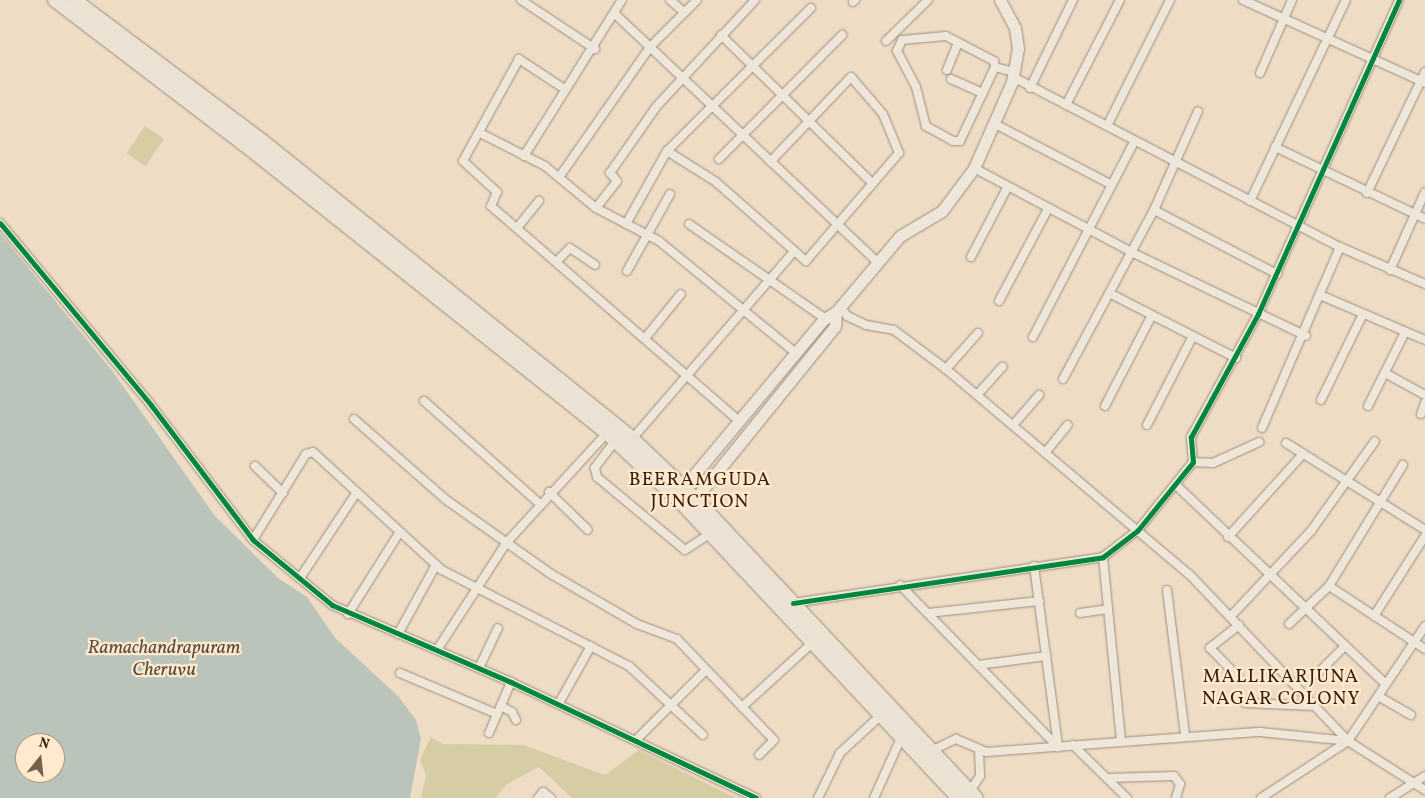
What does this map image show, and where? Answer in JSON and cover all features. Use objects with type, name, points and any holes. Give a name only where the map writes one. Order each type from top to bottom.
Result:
[{"type":"highway","points":[[55,0],[632,439],[694,499],[793,603],[856,680],[931,751],[969,796]]},
{"type":"highway","points":[[74,0],[262,141],[502,340],[611,437],[710,534],[812,643],[856,680]]},
{"type":"highway","points":[[870,695],[882,715],[901,738],[969,796]]},
{"type":"main road","points":[[683,488],[824,319],[838,309],[900,236],[942,211],[974,168],[995,124],[1013,75],[1015,28],[1000,0]]},
{"type":"main road","points":[[694,499],[835,326],[838,309]]},
{"type":"street","points":[[521,0],[595,49]]},
{"type":"street","points":[[524,156],[563,88],[595,49],[622,0]]},
{"type":"street","points":[[670,0],[684,12]]},
{"type":"street","points":[[560,176],[650,47],[697,0]]},
{"type":"street","points":[[596,208],[617,181],[610,173],[681,77],[755,0]]},
{"type":"street","points":[[886,41],[928,0]]},
{"type":"street","points":[[1030,88],[1072,0]]},
{"type":"street","points":[[1066,105],[1120,0]]},
{"type":"street","points":[[1107,126],[1170,0]]},
{"type":"street","points":[[1243,0],[1327,40],[1423,82]]},
{"type":"street","points":[[1260,73],[1292,0]]},
{"type":"street","points":[[1250,200],[1346,0]]},
{"type":"street","points":[[793,603],[900,585],[1103,557],[1138,530],[1177,486],[1193,462],[1191,437],[1236,358],[1258,314],[1399,0]]},
{"type":"street","points":[[626,224],[667,151],[811,8]]},
{"type":"street","points":[[614,13],[878,263]]},
{"type":"street","points":[[721,35],[872,183]]},
{"type":"street","points":[[719,159],[784,97],[842,36]]},
{"type":"street","points":[[946,36],[994,62],[995,67],[960,141],[926,126],[916,87],[897,52],[902,40],[946,36]]},
{"type":"street","points":[[947,70],[958,43]]},
{"type":"street","points":[[563,88],[519,59],[463,161],[497,192],[492,206],[689,373],[739,421]]},
{"type":"street","points":[[995,67],[1013,75],[1030,88],[1340,247],[1425,284]]},
{"type":"street","points":[[1366,193],[1423,82],[1425,72]]},
{"type":"street","points":[[667,151],[716,182],[806,261],[899,153],[884,114],[851,77],[770,162]]},
{"type":"street","points":[[951,80],[983,93]]},
{"type":"street","points":[[1063,379],[1154,210],[1198,111]]},
{"type":"street","points":[[995,124],[1112,185]]},
{"type":"street","points":[[480,133],[560,176],[596,208],[646,234],[698,271],[742,311],[796,353]]},
{"type":"street","points":[[1033,337],[1134,142]]},
{"type":"street","points":[[1275,147],[1321,172],[1425,219]]},
{"type":"street","points":[[974,168],[1007,188],[1131,252],[1306,336]]},
{"type":"street","points":[[971,257],[1007,188]]},
{"type":"street","points":[[1390,270],[1425,192]]},
{"type":"street","points":[[627,271],[670,194]]},
{"type":"street","points":[[518,228],[539,201]]},
{"type":"street","points":[[999,301],[1048,209]]},
{"type":"street","points":[[1154,210],[1277,274]]},
{"type":"street","points":[[0,223],[151,405],[253,540],[300,578],[348,614],[559,703],[756,798]]},
{"type":"street","points":[[689,224],[835,326]]},
{"type":"street","points":[[1262,428],[1306,336],[1340,247]]},
{"type":"street","points":[[557,261],[570,248],[595,265]]},
{"type":"street","points":[[632,439],[794,251]]},
{"type":"street","points":[[1109,293],[1236,358]]},
{"type":"street","points":[[646,337],[681,294]]},
{"type":"street","points":[[1320,296],[1425,340]]},
{"type":"street","points":[[838,309],[847,316],[866,325],[894,330],[946,368],[1138,530],[1230,616],[1348,742],[1425,790]]},
{"type":"street","points":[[1321,400],[1363,314]]},
{"type":"street","points":[[1104,406],[1152,315]]},
{"type":"street","points":[[1368,406],[1405,332]]},
{"type":"street","points":[[946,368],[978,333]]},
{"type":"street","points":[[1147,425],[1193,336]]},
{"type":"street","points":[[977,395],[1002,367]]},
{"type":"street","points":[[1385,373],[1425,394]]},
{"type":"street","points":[[1013,425],[1039,395]]},
{"type":"street","points":[[424,401],[539,503]]},
{"type":"street","points":[[1421,414],[1425,403]]},
{"type":"street","points":[[354,419],[446,499],[507,542],[637,624],[677,639],[774,740],[759,756]]},
{"type":"street","points":[[1045,452],[1068,425]]},
{"type":"street","points":[[437,650],[507,542],[539,503],[611,437]]},
{"type":"street","points":[[611,437],[595,468],[597,477],[685,550],[710,534]]},
{"type":"street","points":[[1230,616],[1311,531],[1348,482],[1375,440]]},
{"type":"street","points":[[1193,462],[1213,463],[1259,442]]},
{"type":"street","points":[[1286,443],[1425,530]]},
{"type":"street","points":[[253,540],[309,452],[357,492],[399,533],[436,565],[475,590],[629,666],[673,702],[703,735]]},
{"type":"street","points":[[1228,537],[1303,454]]},
{"type":"street","points":[[1289,624],[1329,586],[1403,464]]},
{"type":"street","points":[[255,466],[283,493]]},
{"type":"street","points":[[1177,486],[1267,575],[1386,684]]},
{"type":"street","points":[[300,578],[357,492]]},
{"type":"street","points":[[550,492],[588,530]]},
{"type":"street","points":[[348,614],[399,533]]},
{"type":"street","points":[[1374,616],[1425,536]]},
{"type":"street","points":[[1103,557],[1121,742]]},
{"type":"street","points":[[398,634],[436,565]]},
{"type":"street","points":[[1034,566],[1058,747]]},
{"type":"street","points":[[900,585],[1058,747]]},
{"type":"street","points":[[1329,586],[1425,649]]},
{"type":"street","points":[[1167,590],[1185,734]]},
{"type":"street","points":[[928,614],[1039,601]]},
{"type":"street","points":[[1080,613],[1108,609]]},
{"type":"street","points":[[1238,625],[1210,648],[1240,679]]},
{"type":"street","points":[[1261,798],[1348,742],[1425,626]]},
{"type":"street","points":[[479,668],[498,628]]},
{"type":"street","points":[[742,707],[812,643]]},
{"type":"street","points":[[559,703],[591,646]]},
{"type":"street","points":[[1317,674],[1345,646]]},
{"type":"street","points":[[978,665],[1046,656]]},
{"type":"street","points":[[637,739],[705,670]]},
{"type":"street","points":[[400,673],[498,714]]},
{"type":"street","points":[[489,733],[511,682]]},
{"type":"street","points":[[1378,696],[1411,715]]},
{"type":"street","points":[[1245,703],[1314,706]]},
{"type":"street","points":[[501,706],[512,712],[516,720]]},
{"type":"street","points":[[818,798],[840,753],[882,715]]},
{"type":"street","points":[[931,751],[956,739],[979,751],[1074,746],[1185,734],[1260,732],[1348,742]]},
{"type":"street","points":[[874,798],[901,738]]},
{"type":"street","points":[[1074,746],[1126,798]]},
{"type":"street","points":[[969,796],[980,776],[979,751]]},
{"type":"street","points":[[1107,778],[1174,776],[1180,784],[1176,798]]},
{"type":"street","points":[[1390,798],[1425,776]]},
{"type":"street","points":[[538,798],[543,792],[551,798]]},
{"type":"shaded area","points":[[145,126],[164,139],[146,166],[127,153]]},
{"type":"shaded area","points":[[431,737],[443,744],[523,745],[605,775],[639,750],[736,798],[572,798],[539,767],[507,784],[495,798],[421,798],[426,776],[420,760]]},
{"type":"water","name":"Ramachandrapuram Cheruvu","points":[[0,233],[113,372],[215,516],[278,578],[307,597],[335,638],[398,696],[416,720],[421,739],[410,798],[0,798]]},
{"type":"cycle path","points":[[793,603],[1103,557],[1138,530],[1193,462],[1191,437],[1258,314],[1399,0]]},
{"type":"cycle path","points":[[0,223],[151,405],[253,540],[332,605],[511,682],[756,798]]},
{"type":"district","name":"BEERAMGUDA JUNCTION","points":[[700,492]]},
{"type":"district","name":"MALLIKARJUNA NAGAR COLONY","points":[[1281,689]]}]
